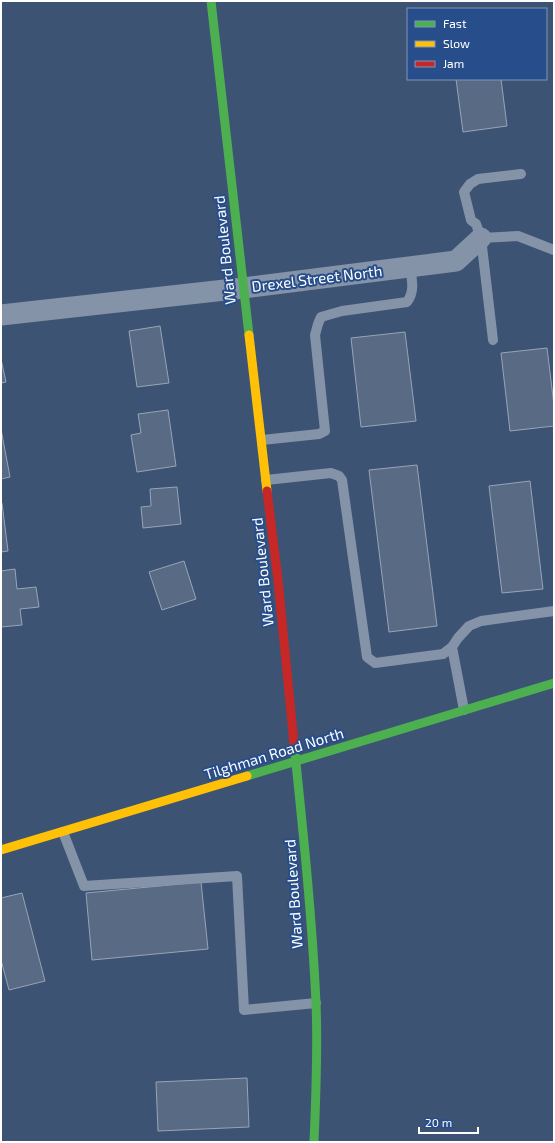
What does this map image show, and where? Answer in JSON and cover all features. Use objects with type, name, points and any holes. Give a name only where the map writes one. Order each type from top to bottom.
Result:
[{"type":"main road","name":"Ward Boulevard","points":[[211,1],[243,288],[278,580],[297,761],[316,1002],[317,1078],[314,1142]]},
{"type":"main road","name":"Tilghman Road North","points":[[1,850],[554,683]]},
{"type":"street","name":"Drexel Street North","points":[[1,315],[243,288],[456,261],[481,238]]},
{"type":"lane","points":[[493,340],[481,238],[476,224],[471,220],[464,192],[470,184],[478,179],[521,174]]},
{"type":"lane","points":[[481,238],[518,236],[554,250]]},
{"type":"lane","points":[[262,440],[319,434],[325,430],[315,335],[321,317],[342,311],[407,302],[412,296],[413,286],[410,267]]},
{"type":"lane","points":[[266,480],[331,473],[339,476],[342,480],[367,657],[375,663],[443,654],[452,647],[469,626],[481,621],[554,611]]},
{"type":"lane","points":[[452,647],[464,710]]},
{"type":"lane","points":[[63,832],[84,886],[237,876],[244,1010],[316,1002]]},
{"type":"building","points":[[456,80],[501,80],[507,126],[463,132]]},
{"type":"building","points":[[160,326],[169,383],[137,387],[129,331]]},
{"type":"building","points":[[405,332],[416,421],[361,427],[351,338]]},
{"type":"building","points":[[547,348],[554,405],[554,426],[510,431],[501,353]]},
{"type":"building","points":[[1,359],[6,382],[1,383]]},
{"type":"building","points":[[168,410],[176,466],[137,472],[131,435],[141,433],[138,414]]},
{"type":"building","points":[[1,429],[10,477],[1,479]]},
{"type":"building","points":[[417,465],[437,626],[389,632],[369,470]]},
{"type":"building","points":[[530,481],[543,589],[502,593],[489,486]]},
{"type":"building","points":[[177,487],[181,524],[143,528],[141,507],[151,506],[150,489]]},
{"type":"building","points":[[1,503],[8,551],[1,552]]},
{"type":"building","points":[[184,561],[196,599],[162,610],[149,572]]},
{"type":"building","points":[[15,569],[17,589],[36,587],[39,607],[20,609],[22,625],[1,627],[1,571]]},
{"type":"building","points":[[201,882],[208,949],[92,960],[86,893]]},
{"type":"building","points":[[22,893],[45,981],[9,990],[1,960],[1,898]]},
{"type":"building","points":[[247,1078],[249,1127],[158,1131],[156,1082]]},
{"type":"traffic: fast","points":[[211,1],[249,335]]},
{"type":"traffic: fast","points":[[247,776],[554,683]]},
{"type":"traffic: fast","points":[[294,744],[310,905],[317,1020],[314,1142]]},
{"type":"traffic: slow","points":[[249,335],[267,491]]},
{"type":"traffic: slow","points":[[1,850],[247,776]]},
{"type":"traffic: jam","points":[[267,491],[278,580],[294,744]]}]
